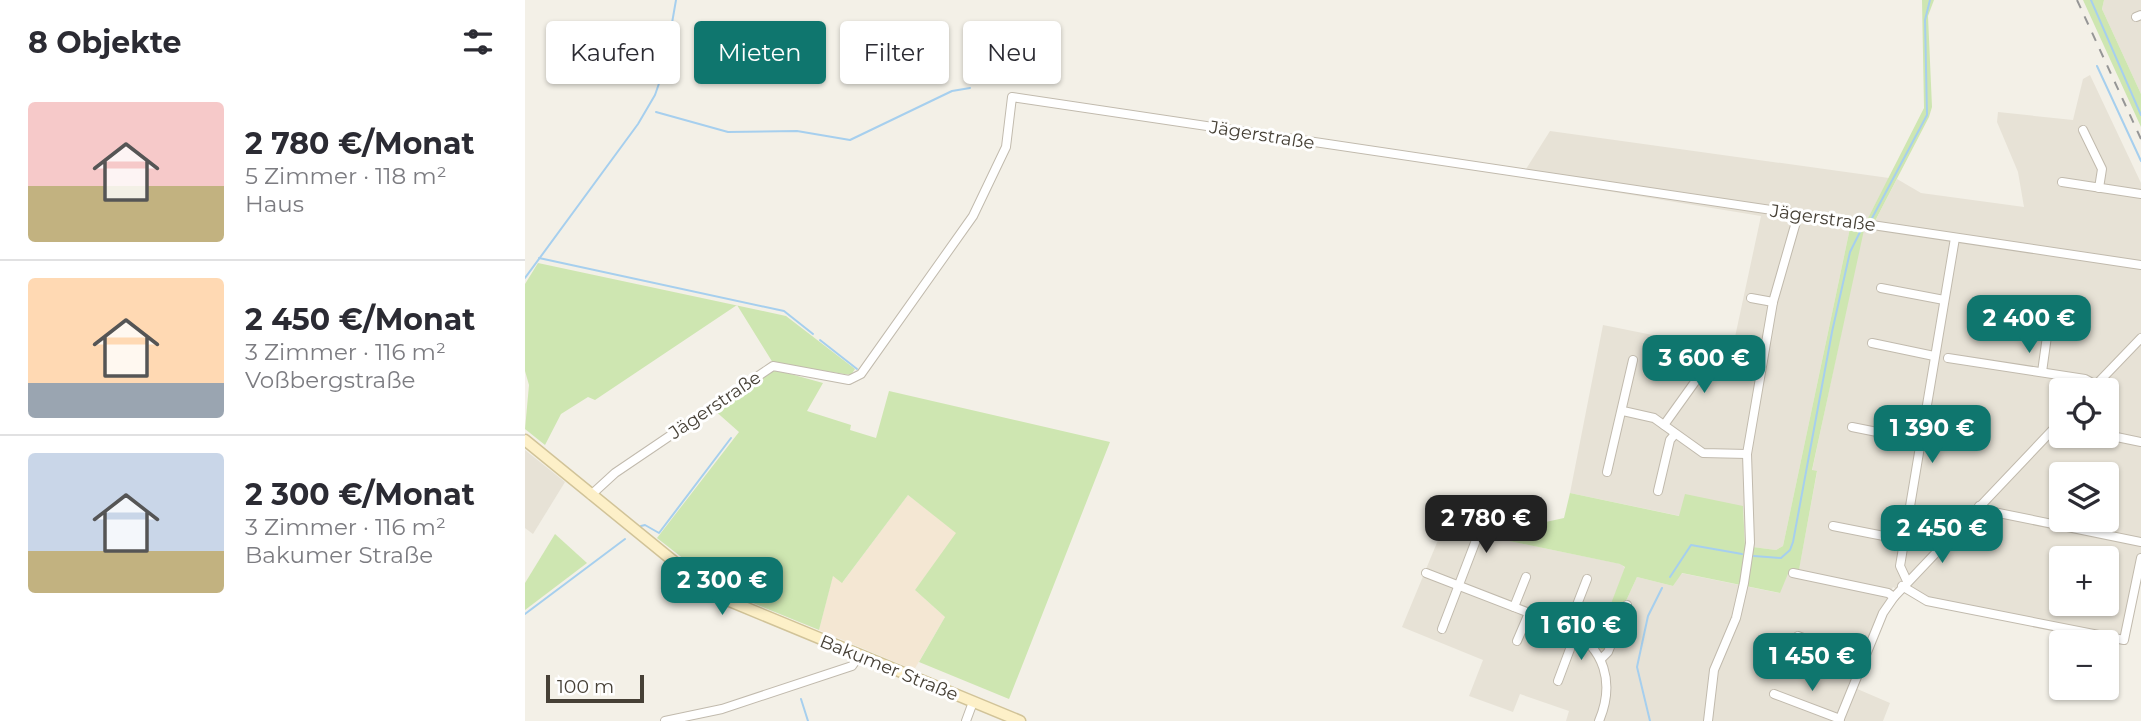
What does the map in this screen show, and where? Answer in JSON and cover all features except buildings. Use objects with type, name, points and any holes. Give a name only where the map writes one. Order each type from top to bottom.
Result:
[{"type":"main road","name":"Bakumer Straße","points":[[525,440],[715,595],[1020,721]]},
{"type":"street","name":"Jägerstraße","points":[[591,495],[615,473],[773,366],[849,380],[861,374],[973,216],[1006,147],[1012,97],[2141,265]]},
{"type":"street","points":[[2083,130],[2102,170],[2099,188]]},
{"type":"street","points":[[2062,182],[2141,194]]},
{"type":"street","points":[[1708,721],[1714,670],[1736,618],[1750,543],[1747,454],[1773,302],[1798,215]]},
{"type":"street","points":[[1955,238],[1900,566],[1904,583],[1927,601],[2125,640],[2141,558]]},
{"type":"street","points":[[1881,288],[1944,300]]},
{"type":"street","points":[[1751,298],[1773,302]]},
{"type":"street","points":[[2042,372],[2049,329]]},
{"type":"street","points":[[2102,378],[2141,338]]},
{"type":"street","points":[[1871,344],[1934,356]]},
{"type":"street","points":[[1664,425],[1702,372],[1707,348]]},
{"type":"street","points":[[1948,358],[2079,378]]},
{"type":"street","points":[[1607,472],[1633,360]]},
{"type":"street","points":[[1623,411],[1654,418],[1703,453],[1747,454]]},
{"type":"street","points":[[1852,427],[1922,440]]},
{"type":"street","points":[[1658,491],[1670,440],[1675,434]]},
{"type":"street","points":[[1774,694],[1839,720],[1883,613],[1904,583],[2049,435]]},
{"type":"street","points":[[2119,437],[2141,442]]},
{"type":"street","points":[[1979,506],[1984,510],[2141,542]]},
{"type":"street","points":[[1442,629],[1486,514]]},
{"type":"street","points":[[1833,526],[1904,540]]},
{"type":"street","points":[[1426,573],[1576,633],[1601,659],[1608,688],[1599,721]]},
{"type":"street","points":[[1793,573],[1888,593],[1894,597]]},
{"type":"street","points":[[1514,607],[1526,577]]},
{"type":"street","points":[[1568,628],[1587,579]]},
{"type":"street","points":[[1601,659],[1608,652],[1627,606]]},
{"type":"street","points":[[1517,641],[1529,613]]},
{"type":"street","points":[[1558,681],[1576,633]]},
{"type":"street","points":[[1798,636],[1863,662]]},
{"type":"street","points":[[665,721],[744,702],[852,666],[859,656]]},
{"type":"street","points":[[966,721],[973,702]]},
{"type":"shaded area","points":[[2104,0],[2141,0],[2141,94],[2102,9]]},
{"type":"shaded area","points":[[2090,75],[2141,183],[2141,575],[2127,645],[2119,643],[2119,630],[2052,630],[1926,605],[1893,587],[1848,685],[1890,703],[1883,721],[1566,721],[1569,711],[1520,694],[1513,712],[1469,696],[1483,660],[1402,627],[1453,504],[1500,513],[1490,537],[1621,564],[1625,568],[1597,643],[1604,649],[1637,577],[1673,586],[1681,573],[1779,593],[1790,569],[1799,569],[1817,472],[1812,471],[1863,230],[1850,228],[1783,546],[1776,550],[1745,546],[1743,506],[1680,516],[1570,493],[1603,325],[1732,351],[1761,216],[1521,177],[1550,131],[1889,178],[1867,220],[1875,221],[1897,179],[1921,193],[2024,207],[2018,172],[1997,122],[1998,112],[2073,120],[2083,79]]},
{"type":"shaded area","points":[[525,450],[565,482],[533,534],[525,528]]},
{"type":"shaded area","points":[[908,495],[957,533],[915,590],[945,617],[914,670],[819,630],[833,575],[843,582]]},
{"type":"green space","points":[[1922,0],[1934,0],[1928,16],[1932,107],[1875,221],[1867,220],[1924,108]]},
{"type":"green space","points":[[2083,0],[2104,0],[2102,9],[2141,94],[2141,127]]},
{"type":"green space","points":[[1850,228],[1864,230],[1812,470],[1817,471],[1799,570],[1790,569],[1780,593],[1682,573],[1673,586],[1637,577],[1604,649],[1601,649],[1596,643],[1625,567],[1490,537],[1500,513],[1541,523],[1564,518],[1570,493],[1679,516],[1685,494],[1743,506],[1745,546],[1776,550],[1783,546]]},
{"type":"green space","points":[[538,263],[736,305],[595,400],[588,397],[561,414],[545,445],[525,429],[529,385],[525,371],[525,284]]},
{"type":"green space","points":[[737,306],[786,316],[855,369],[851,375],[773,363]]},
{"type":"green space","points":[[776,370],[823,383],[807,411],[851,425],[850,430],[876,438],[889,391],[1110,442],[1009,699],[919,662],[945,617],[915,590],[956,533],[908,495],[842,583],[833,576],[819,630],[726,592],[657,538],[739,432],[713,409],[766,373]]},
{"type":"green space","points":[[555,534],[587,563],[525,610],[525,583]]},
{"type":"waterway","points":[[525,278],[638,124],[655,95],[664,69],[676,0]]},
{"type":"waterway","points":[[1871,220],[1927,115],[1925,20],[1930,0]]},
{"type":"waterway","points":[[2091,0],[2141,115]]},
{"type":"waterway","points":[[2097,66],[2141,161]]},
{"type":"waterway","points":[[656,112],[728,132],[797,131],[850,140],[952,91],[970,88]]},
{"type":"waterway","points":[[1754,556],[1781,558],[1790,550],[1793,542],[1832,332],[1850,252],[1860,232]]},
{"type":"waterway","points":[[539,258],[784,311],[813,334]]},
{"type":"waterway","points":[[820,340],[857,369]]},
{"type":"waterway","points":[[641,526],[645,525],[659,533],[731,438]]},
{"type":"waterway","points":[[525,614],[625,539]]},
{"type":"waterway","points":[[1670,577],[1691,545],[1742,554]]},
{"type":"waterway","points":[[1650,721],[1637,667],[1648,616],[1662,588]]},
{"type":"waterway","points":[[801,699],[808,721]]},
{"type":"railway","points":[[2077,0],[2141,139]]}]
